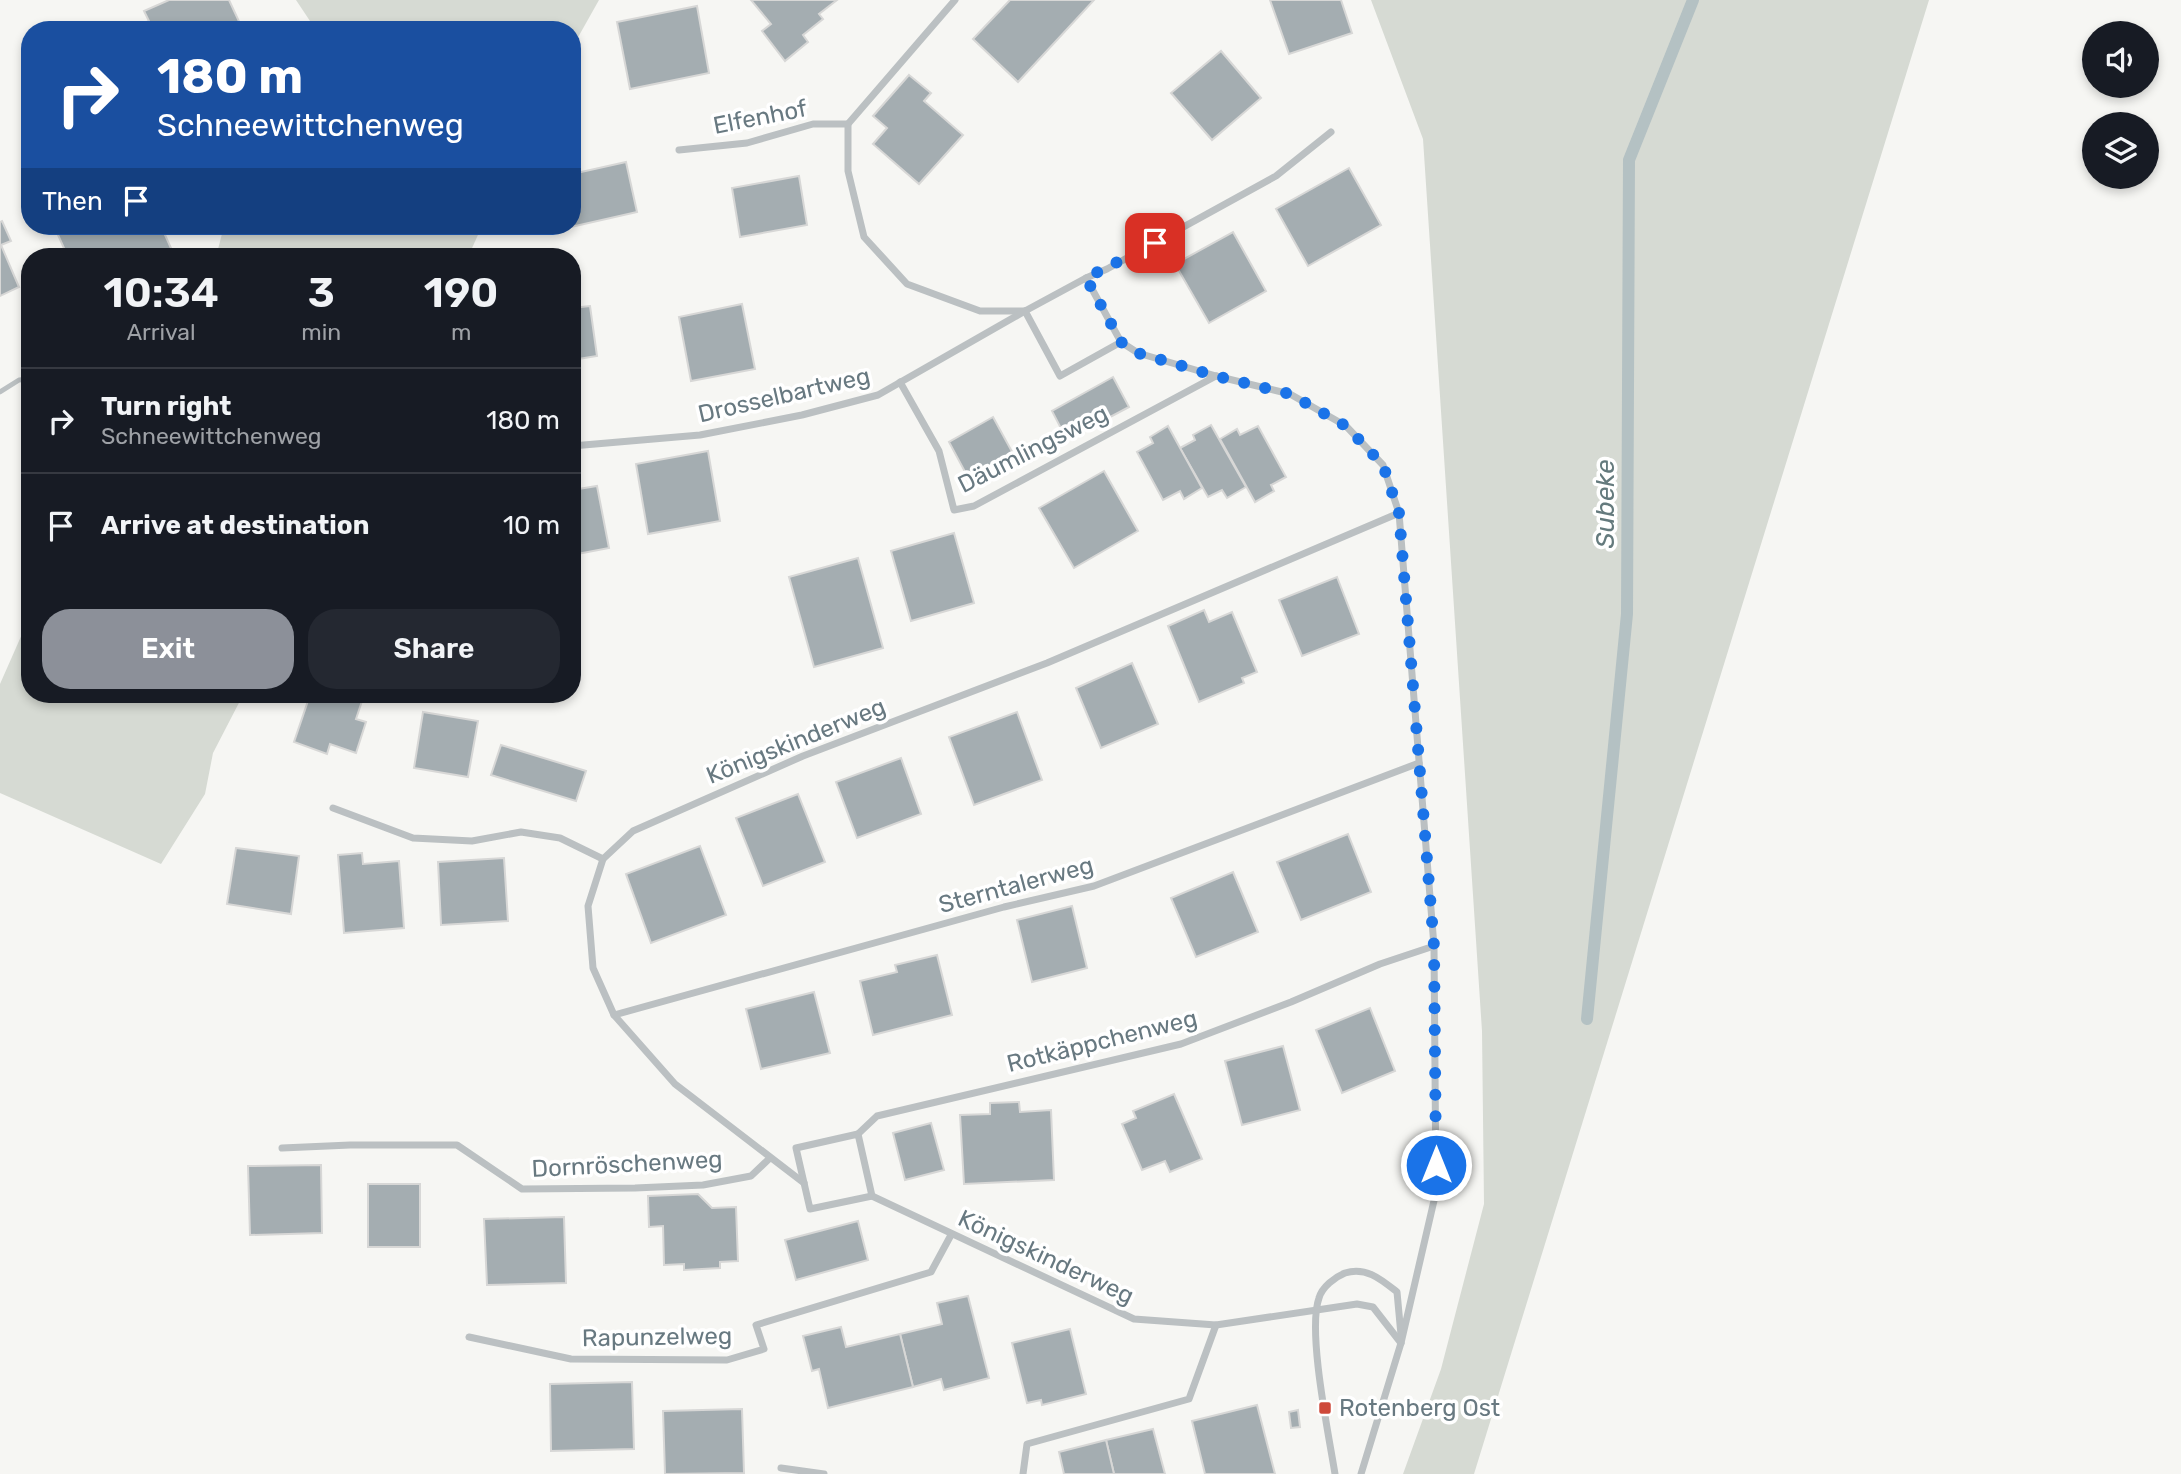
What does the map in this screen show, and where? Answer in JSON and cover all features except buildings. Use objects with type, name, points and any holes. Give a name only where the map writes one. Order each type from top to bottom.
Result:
[{"type":"street","points":[[955,0],[848,124],[848,171],[864,237],[907,284],[980,311],[1025,311],[1060,376],[1121,342]]},
{"type":"street","name":"Elfenhof","points":[[679,150],[747,143],[813,124],[848,124]]},
{"type":"street","name":"Drosselbartweg","points":[[581,445],[700,435],[802,415],[878,395],[1025,311],[1276,176],[1331,132]]},
{"type":"street","points":[[1086,278],[1121,342],[1138,353],[1290,394],[1346,426],[1383,465],[1399,513],[1434,946],[1436,1192],[1401,1343],[1361,1474]]},
{"type":"street","name":"Däumlingsweg","points":[[900,383],[939,451],[954,510],[974,506],[1216,376]]},
{"type":"street","name":"Königskinderweg","points":[[804,1184],[675,1084],[614,1015],[593,968],[588,906],[603,859],[633,831],[803,756],[1047,663],[1399,513]]},
{"type":"street","name":"Sterntalerweg","points":[[614,1015],[1004,907],[1094,886],[1419,763]]},
{"type":"street","points":[[333,808],[413,838],[472,841],[521,832],[560,838],[603,859]]},
{"type":"street","name":"Rotkäppchenweg","points":[[858,1134],[877,1116],[1181,1044],[1380,964],[1434,946]]},
{"type":"street","points":[[858,1134],[872,1196]]},
{"type":"street","name":"Königskinderweg","points":[[858,1134],[796,1148],[810,1209],[872,1196],[1134,1319],[1216,1325],[1357,1304],[1373,1307],[1401,1343]]},
{"type":"street","name":"Dornröschenweg","points":[[282,1148],[350,1144],[457,1145],[522,1189],[703,1185],[751,1176],[770,1158]]},
{"type":"street","name":"Rapunzelweg","points":[[470,1337],[571,1359],[727,1360],[764,1349],[756,1325],[931,1272],[951,1235]]},
{"type":"street","points":[[1335,1474],[1315,1330],[1319,1297],[1335,1277],[1354,1270],[1376,1275],[1398,1292],[1401,1343]]},
{"type":"street","points":[[1023,1474],[1027,1444],[1189,1399],[1216,1325]]},
{"type":"street","points":[[781,1468],[824,1474]]},
{"type":"lane","points":[[0,393],[21,380]]},
{"type":"shaded area","points":[[296,0],[599,0],[581,32],[581,21],[310,21]]},
{"type":"shaded area","points":[[1371,0],[1929,0],[1474,1474],[1403,1474],[1441,1369],[1484,1204],[1482,1031],[1423,139]]},
{"type":"shaded area","points":[[222,235],[478,235],[472,248],[218,248]]},
{"type":"shaded area","points":[[21,636],[21,703],[239,703],[213,753],[205,794],[161,864],[0,793],[0,684]]},
{"type":"waterway","name":"Subeke","points":[[1587,1019],[1627,614],[1629,160],[1693,0]]},
{"type":"place","name":"Rotenberg Ost","points":[[1325,1408]]},
{"type":"route","points":[[1155,243],[1086,278],[1121,342],[1138,353],[1290,394],[1346,426],[1383,465],[1399,513],[1434,946],[1436,1165]]}]
